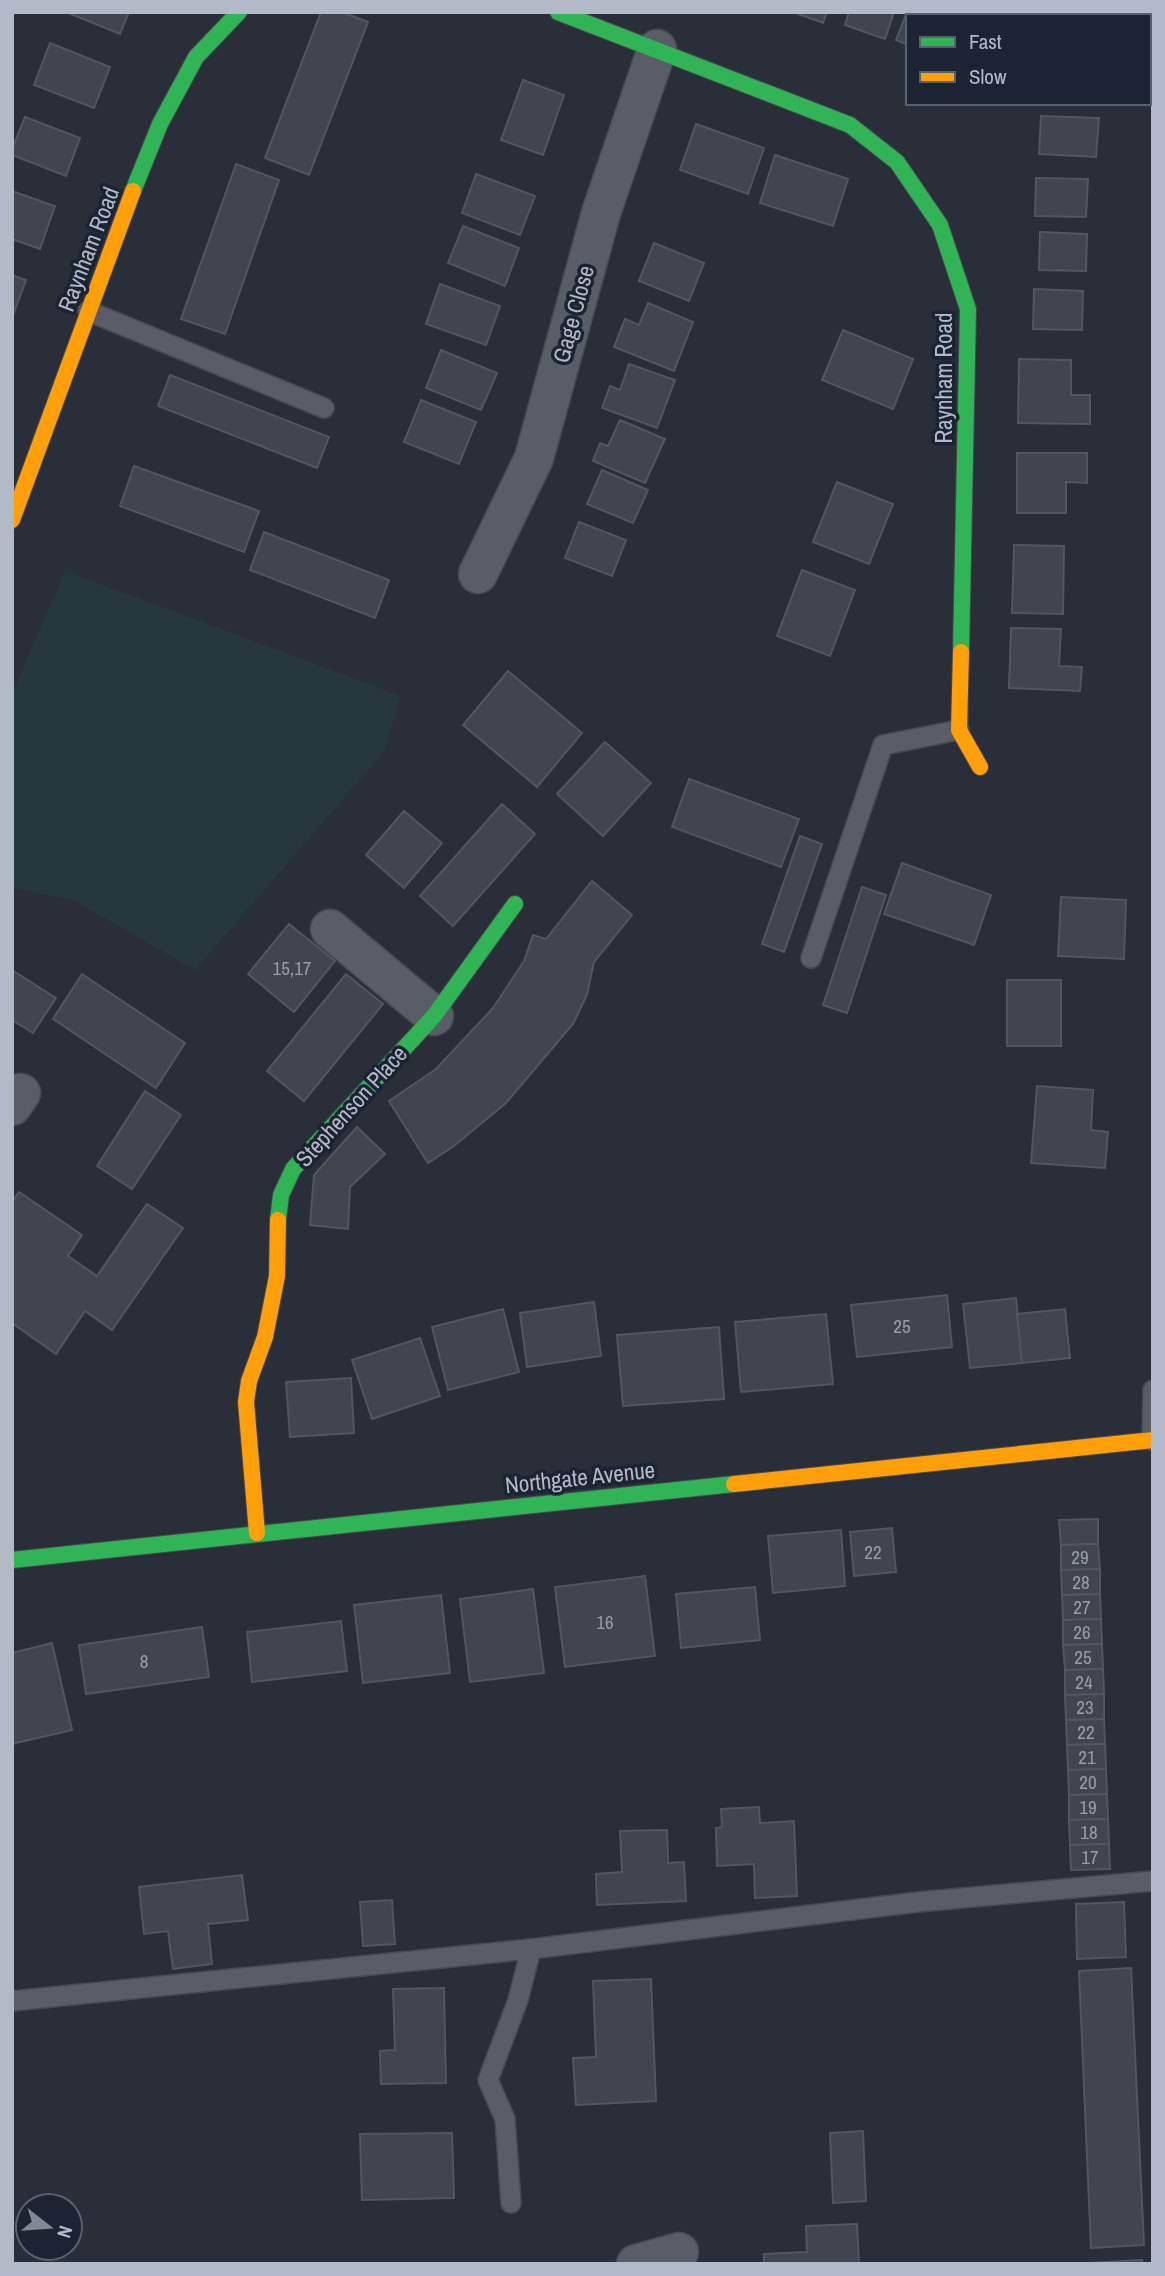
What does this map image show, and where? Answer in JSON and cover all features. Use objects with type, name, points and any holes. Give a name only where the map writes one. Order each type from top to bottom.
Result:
[{"type":"street","name":"Raynham Road","points":[[12,520],[160,124],[196,57],[239,12]]},
{"type":"street","name":"Raynham Road","points":[[558,12],[850,125],[897,162],[940,225],[968,309],[959,730]]},
{"type":"street","name":"Gage Close","points":[[478,574],[534,458],[601,214],[657,49]]},
{"type":"street","points":[[959,730],[980,767]]},
{"type":"street","name":"Stephenson Place","points":[[257,1533],[246,1402],[249,1381],[265,1338],[277,1276],[277,1229],[281,1195],[293,1168],[433,1016],[515,904]]},
{"type":"street","points":[[330,929],[433,1016]]},
{"type":"street","name":"Northgate Avenue","points":[[12,1560],[1153,1441]]},
{"type":"street","points":[[636,2264],[679,2252]]},
{"type":"lane","points":[[88,311],[324,408]]},
{"type":"lane","points":[[811,958],[883,745],[959,730]]},
{"type":"lane","points":[[1153,1390],[1153,1441]]},
{"type":"lane","points":[[12,2001],[531,1949],[918,1902],[1153,1881]]},
{"type":"lane","points":[[511,2203],[505,2119],[488,2080],[518,2000],[531,1949]]},
{"type":"shaded area","points":[[65,571],[401,696],[384,752],[195,970],[73,900],[12,888],[12,693]]},
{"type":"building","points":[[66,12],[129,12],[120,34]]},
{"type":"building","points":[[321,12],[342,12],[368,22],[309,175],[265,158]]},
{"type":"building","points":[[793,12],[827,12],[823,23]]},
{"type":"building","points":[[849,12],[894,12],[885,39],[845,25]]},
{"type":"building","points":[[907,12],[951,12],[950,14],[906,14]]},
{"type":"building","points":[[906,15],[906,44],[896,40]]},
{"type":"building","points":[[50,43],[110,67],[94,108],[34,85]]},
{"type":"building","points":[[523,80],[564,95],[543,155],[501,140]]},
{"type":"building","points":[[1041,116],[1099,118],[1096,157],[1039,154]]},
{"type":"building","points":[[25,117],[80,138],[66,176],[12,155]]},
{"type":"building","points":[[696,124],[764,148],[748,194],[680,170]]},
{"type":"building","points":[[775,155],[848,179],[833,226],[760,203]]},
{"type":"building","points":[[236,164],[279,180],[225,334],[181,319]]},
{"type":"building","points":[[476,174],[535,196],[520,235],[462,213]]},
{"type":"building","points":[[1036,178],[1088,179],[1086,217],[1035,216]]},
{"type":"building","points":[[12,191],[55,206],[40,249],[12,239]]},
{"type":"building","points":[[463,226],[519,248],[505,286],[448,263]]},
{"type":"building","points":[[1040,232],[1087,234],[1086,271],[1039,270]]},
{"type":"building","points":[[654,243],[704,263],[689,301],[639,281]]},
{"type":"building","points":[[12,275],[26,280],[12,318]]},
{"type":"building","points":[[440,284],[500,306],[486,345],[426,324]]},
{"type":"building","points":[[1034,289],[1083,291],[1082,330],[1033,329]]},
{"type":"building","points":[[648,303],[693,322],[674,371],[614,347],[625,319],[639,325]]},
{"type":"building","points":[[843,330],[913,359],[893,409],[822,380]]},
{"type":"building","points":[[441,350],[497,373],[481,410],[426,388]]},
{"type":"building","points":[[1019,359],[1071,360],[1071,395],[1090,395],[1090,424],[1018,423]]},
{"type":"building","points":[[629,364],[675,380],[657,428],[602,408],[610,386],[620,390]]},
{"type":"building","points":[[170,375],[329,437],[317,468],[158,406]]},
{"type":"building","points":[[421,400],[476,422],[459,464],[404,442]]},
{"type":"building","points":[[620,420],[665,439],[645,483],[593,461],[600,443],[608,446]]},
{"type":"building","points":[[1017,453],[1087,453],[1087,483],[1066,482],[1066,513],[1017,513]]},
{"type":"building","points":[[134,466],[259,511],[244,552],[120,506]]},
{"type":"building","points":[[602,470],[648,490],[633,523],[587,504]]},
{"type":"building","points":[[837,482],[893,504],[869,564],[813,542]]},
{"type":"building","points":[[579,522],[626,540],[612,576],[565,558]]},
{"type":"building","points":[[264,532],[389,580],[375,618],[250,570]]},
{"type":"building","points":[[1014,545],[1064,546],[1063,614],[1012,613]]},
{"type":"building","points":[[802,570],[855,590],[830,656],[777,636]]},
{"type":"building","points":[[1011,628],[1061,629],[1059,666],[1082,667],[1080,691],[1009,688]]},
{"type":"building","points":[[508,671],[582,733],[537,787],[463,725]]},
{"type":"building","points":[[605,742],[651,783],[603,836],[557,794]]},
{"type":"building","points":[[689,779],[799,819],[781,867],[672,827]]},
{"type":"building","points":[[502,804],[535,834],[453,926],[420,896]]},
{"type":"building","points":[[404,811],[442,843],[404,888],[366,855]]},
{"type":"building","points":[[800,836],[822,844],[784,952],[762,944]]},
{"type":"building","points":[[902,863],[991,895],[974,945],[884,914]]},
{"type":"building","points":[[592,881],[632,915],[594,962],[587,995],[573,1024],[506,1103],[454,1146],[428,1163],[389,1101],[436,1069],[493,1008],[524,961],[533,935],[546,939]]},
{"type":"building","points":[[862,887],[886,895],[847,1013],[823,1005]]},
{"type":"building","points":[[1061,897],[1126,900],[1124,959],[1058,956]]},
{"type":"building","points":[[289,924],[335,961],[294,1012],[248,974]]},
{"type":"building","points":[[12,970],[56,998],[33,1033],[12,1020]]},
{"type":"building","points":[[82,974],[185,1043],[156,1088],[53,1019]]},
{"type":"building","points":[[346,974],[383,1004],[304,1101],[267,1071]]},
{"type":"building","points":[[1007,980],[1061,980],[1061,1046],[1007,1046]]},
{"type":"building","points":[[1037,1086],[1093,1090],[1091,1130],[1108,1132],[1105,1168],[1031,1163]]},
{"type":"building","points":[[145,1091],[181,1115],[132,1189],[97,1166]]},
{"type":"building","points":[[357,1127],[385,1154],[350,1187],[348,1229],[310,1225],[314,1175]]},
{"type":"building","points":[[19,1192],[82,1235],[68,1256],[97,1276],[147,1204],[183,1228],[112,1330],[85,1311],[56,1354],[12,1323],[12,1202]]},
{"type":"building","points":[[947,1295],[952,1347],[857,1357],[851,1305]]},
{"type":"building","points":[[1016,1298],[1022,1363],[970,1368],[963,1304]]},
{"type":"building","points":[[594,1302],[601,1356],[527,1367],[520,1313]]},
{"type":"building","points":[[503,1309],[519,1372],[448,1390],[432,1327]]},
{"type":"building","points":[[1065,1309],[1070,1358],[1022,1363],[1017,1314]]},
{"type":"building","points":[[826,1314],[833,1384],[741,1392],[735,1322]]},
{"type":"building","points":[[719,1327],[724,1399],[623,1406],[617,1335]]},
{"type":"building","points":[[420,1338],[440,1396],[372,1419],[352,1360]]},
{"type":"building","points":[[351,1378],[354,1433],[290,1437],[286,1382]]},
{"type":"building","points":[[1098,1519],[1098,1544],[1061,1545],[1059,1520]]},
{"type":"building","points":[[892,1528],[896,1572],[854,1576],[850,1532]]},
{"type":"building","points":[[841,1530],[845,1586],[773,1593],[768,1536]]},
{"type":"building","points":[[1098,1544],[1100,1569],[1061,1570],[1061,1545]]},
{"type":"building","points":[[1100,1569],[1100,1594],[1062,1595],[1061,1570]]},
{"type":"building","points":[[645,1576],[655,1656],[565,1667],[555,1587]]},
{"type":"building","points":[[755,1587],[760,1640],[681,1648],[676,1594]]},
{"type":"building","points":[[533,1589],[544,1673],[470,1682],[460,1599]]},
{"type":"building","points":[[1100,1594],[1101,1619],[1063,1620],[1062,1595]]},
{"type":"building","points":[[441,1595],[450,1673],[363,1683],[354,1605]]},
{"type":"building","points":[[1101,1619],[1102,1644],[1063,1645],[1063,1620]]},
{"type":"building","points":[[341,1621],[347,1671],[252,1682],[247,1632]]},
{"type":"building","points":[[202,1627],[209,1677],[86,1694],[79,1645]]},
{"type":"building","points":[[52,1643],[72,1730],[12,1744],[12,1653]]},
{"type":"building","points":[[1102,1644],[1103,1669],[1065,1670],[1063,1645]]},
{"type":"building","points":[[1103,1669],[1104,1694],[1065,1695],[1065,1670]]},
{"type":"building","points":[[1104,1694],[1104,1719],[1066,1720],[1065,1695]]},
{"type":"building","points":[[1104,1719],[1105,1744],[1067,1745],[1066,1720]]},
{"type":"building","points":[[1105,1744],[1106,1769],[1068,1770],[1067,1745]]},
{"type":"building","points":[[1106,1769],[1107,1794],[1069,1795],[1068,1770]]},
{"type":"building","points":[[1107,1794],[1108,1819],[1069,1820],[1069,1795]]},
{"type":"building","points":[[759,1807],[760,1823],[794,1821],[797,1896],[755,1898],[754,1864],[717,1866],[716,1828],[722,1827],[721,1809]]},
{"type":"building","points":[[1108,1819],[1109,1844],[1070,1845],[1069,1820]]},
{"type":"building","points":[[667,1830],[668,1863],[684,1862],[686,1901],[597,1905],[596,1874],[622,1872],[620,1831]]},
{"type":"building","points":[[1109,1844],[1110,1869],[1071,1870],[1070,1845]]},
{"type":"building","points":[[242,1875],[248,1920],[208,1924],[212,1964],[173,1969],[168,1931],[144,1934],[139,1887]]},
{"type":"building","points":[[392,1900],[395,1944],[363,1946],[360,1902]]},
{"type":"building","points":[[1124,1902],[1126,1957],[1077,1959],[1076,1904]]},
{"type":"building","points":[[1131,1968],[1144,2245],[1091,2248],[1079,1971]]},
{"type":"building","points":[[651,1979],[656,2101],[576,2105],[573,2058],[596,2057],[593,1981]]},
{"type":"building","points":[[444,1988],[446,2083],[381,2084],[380,2051],[395,2050],[393,1989]]},
{"type":"building","points":[[863,2131],[866,2201],[833,2203],[830,2133]]},
{"type":"building","points":[[452,2133],[454,2198],[362,2200],[360,2134]]},
{"type":"building","points":[[857,2224],[859,2264],[764,2264],[764,2254],[807,2252],[806,2226]]},
{"type":"building","points":[[1142,2260],[1142,2264],[1088,2264],[1088,2263]]},
{"type":"traffic: fast","points":[[133,191],[160,124],[196,57],[239,12]]},
{"type":"traffic: fast","points":[[558,12],[850,125],[897,162],[940,225],[968,309],[961,652]]},
{"type":"traffic: fast","points":[[278,1220],[281,1195],[293,1169],[434,1016],[515,904]]},
{"type":"traffic: fast","points":[[12,1560],[734,1484]]},
{"type":"traffic: slow","points":[[12,520],[133,191]]},
{"type":"traffic: slow","points":[[961,652],[959,730],[980,767]]},
{"type":"traffic: slow","points":[[257,1533],[246,1402],[249,1381],[265,1337],[277,1276],[278,1220]]},
{"type":"traffic: slow","points":[[734,1484],[1153,1440]]}]
